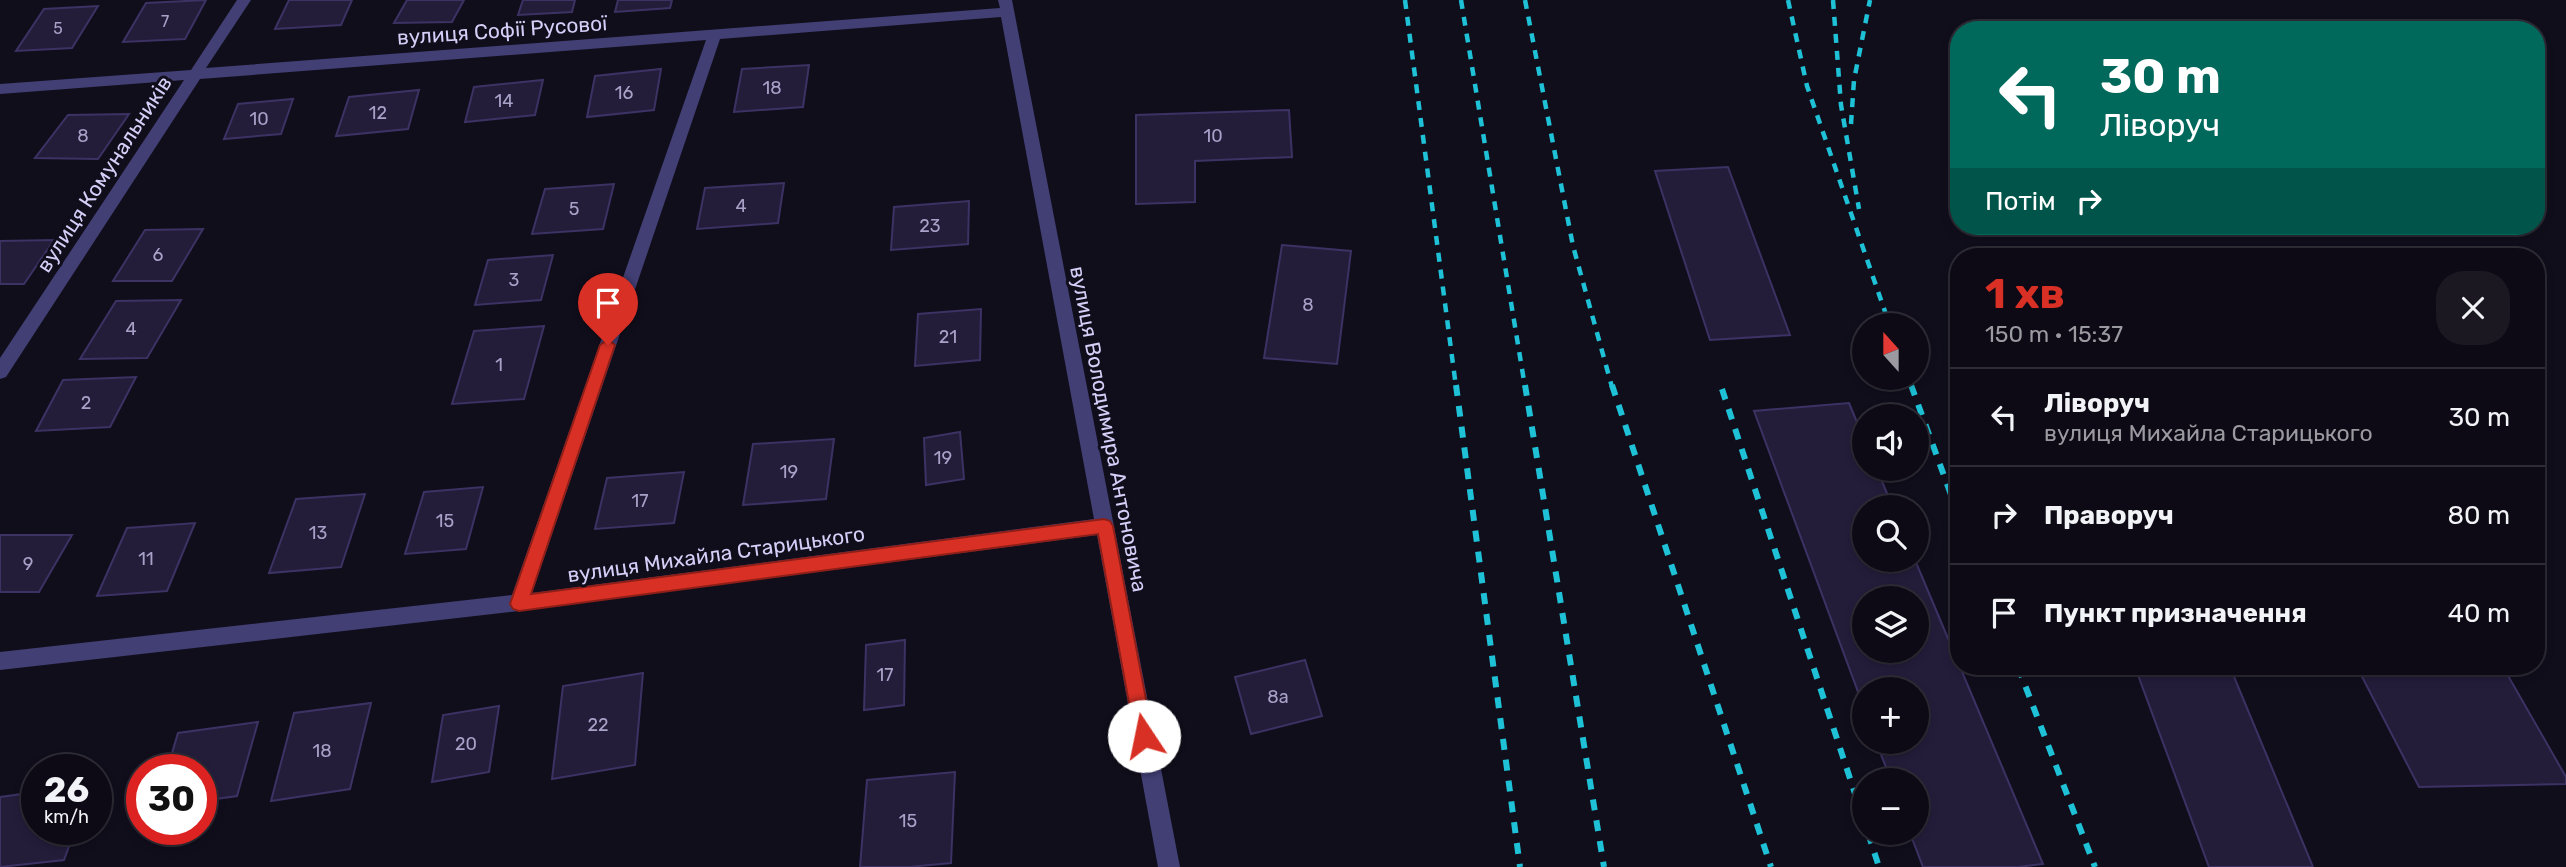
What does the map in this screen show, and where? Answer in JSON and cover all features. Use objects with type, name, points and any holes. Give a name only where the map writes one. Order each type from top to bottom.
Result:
[{"type":"street","name":"вулиця Комунальників","points":[[0,372],[244,0]]},
{"type":"street","name":"вулиця Софії Русової","points":[[0,89],[714,36],[1006,6]]},
{"type":"street","name":"вулиця Володимира Антоновича","points":[[1006,6],[1169,867]]},
{"type":"street","points":[[519,604],[714,36]]},
{"type":"street","name":"вулиця Михайла Старицького","points":[[0,661],[519,604],[1104,526]]},
{"type":"building","points":[[206,0],[185,39],[123,42],[146,3]]},
{"type":"building","points":[[289,0],[352,0],[341,25],[275,29]]},
{"type":"building","points":[[407,0],[464,0],[452,22],[394,23]]},
{"type":"building","points":[[523,0],[575,0],[572,12],[518,15]]},
{"type":"building","points":[[618,0],[672,0],[670,8],[615,12]]},
{"type":"building","points":[[98,6],[72,48],[16,51],[44,9]]},
{"type":"building","points":[[809,65],[803,107],[734,112],[742,69]]},
{"type":"building","points":[[661,69],[654,110],[587,117],[595,76]]},
{"type":"building","points":[[543,80],[535,115],[465,122],[474,87]]},
{"type":"building","points":[[419,90],[408,129],[336,136],[349,97]]},
{"type":"building","points":[[293,99],[281,134],[224,139],[238,104]]},
{"type":"building","points":[[1289,110],[1292,157],[1195,161],[1195,202],[1136,204],[1136,115]]},
{"type":"building","points":[[129,114],[98,159],[35,158],[68,115]]},
{"type":"building","points":[[1728,167],[1790,335],[1710,340],[1655,171]]},
{"type":"building","points":[[784,183],[778,223],[697,229],[705,188]]},
{"type":"building","points":[[614,184],[603,229],[532,234],[545,189]]},
{"type":"building","points":[[969,201],[968,244],[891,250],[894,207]]},
{"type":"building","points":[[203,229],[172,281],[113,281],[145,230]]},
{"type":"building","points":[[54,240],[24,284],[0,284],[0,241]]},
{"type":"building","points":[[1282,245],[1351,251],[1337,364],[1264,358]]},
{"type":"building","points":[[553,255],[541,300],[475,305],[488,260]]},
{"type":"building","points":[[181,300],[147,358],[80,359],[116,301]]},
{"type":"building","points":[[981,309],[980,360],[915,366],[918,314]]},
{"type":"building","points":[[544,326],[524,399],[452,404],[474,331]]},
{"type":"building","points":[[136,377],[110,427],[36,431],[63,380]]},
{"type":"building","points":[[1849,403],[1852,410],[1852,481],[1882,481],[1888,495],[1852,495],[1852,572],[1920,572],[1926,586],[1852,586],[1852,663],[1929,663],[1929,593],[1950,643],[1950,675],[1963,675],[2043,864],[2018,867],[1923,867],[1915,845],[1929,845],[1929,768],[1886,768],[1881,754],[1929,754],[1929,677],[1853,677],[1754,411]]},
{"type":"building","points":[[960,432],[964,479],[926,485],[924,438]]},
{"type":"building","points":[[834,439],[826,499],[743,505],[753,444]]},
{"type":"building","points":[[684,472],[674,523],[595,529],[607,478]]},
{"type":"building","points":[[483,487],[466,549],[405,554],[424,492]]},
{"type":"building","points":[[365,494],[341,567],[269,573],[296,499]]},
{"type":"building","points":[[195,523],[167,591],[97,596],[127,528]]},
{"type":"building","points":[[0,535],[72,535],[39,592],[0,592]]},
{"type":"building","points":[[905,640],[904,705],[864,710],[866,645]]},
{"type":"building","points":[[1305,660],[1322,716],[1251,734],[1235,677]]},
{"type":"building","points":[[643,673],[635,765],[552,779],[563,686]]},
{"type":"building","points":[[2138,675],[2233,675],[2313,867],[2209,867]]},
{"type":"building","points":[[2361,675],[2508,675],[2566,777],[2566,784],[2419,787]]},
{"type":"building","points":[[371,703],[350,789],[271,801],[294,713]]},
{"type":"building","points":[[499,706],[489,772],[432,782],[443,715]]},
{"type":"building","points":[[258,722],[237,796],[217,799],[217,754],[172,754],[178,733]]},
{"type":"building","points":[[955,772],[951,863],[909,867],[860,867],[867,780]]},
{"type":"building","points":[[21,794],[21,845],[70,845],[64,860],[0,867],[0,797]]},
{"type":"railway","points":[[1405,0],[1456,387]]},
{"type":"railway","points":[[1461,0],[1525,387]]},
{"type":"railway","points":[[1525,0],[1573,246],[1612,387]]},
{"type":"railway","points":[[1788,0],[1807,86],[1886,313]]},
{"type":"railway","points":[[1833,0],[1841,105],[1859,209]]},
{"type":"railway","points":[[1851,124],[1854,80],[1870,0]]},
{"type":"railway","points":[[1456,385],[1520,867]]},
{"type":"railway","points":[[1525,385],[1604,867]]},
{"type":"railway","points":[[1612,385],[1771,867]]},
{"type":"railway","points":[[1722,389],[1852,784]]},
{"type":"railway","points":[[1913,390],[1950,492]]},
{"type":"railway","points":[[2021,675],[2095,867]]},
{"type":"railway","points":[[1872,845],[1879,867]]},
{"type":"route","points":[[608,345],[519,604],[1104,526],[1144,736]]}]
